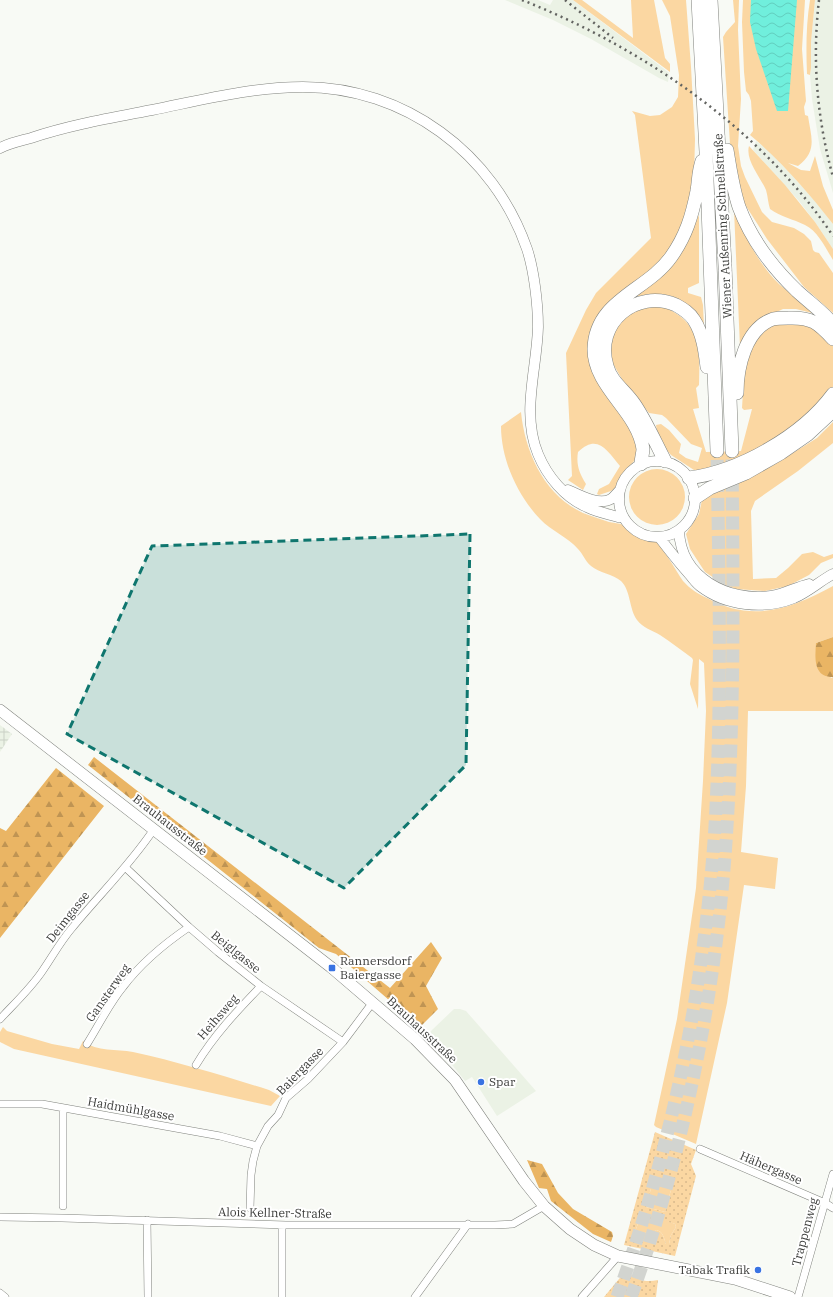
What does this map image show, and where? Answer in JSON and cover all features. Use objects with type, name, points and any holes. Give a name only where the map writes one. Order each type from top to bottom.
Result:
[{"type":"highway","name":"Wiener Außenring Schnellstraße","points":[[698,0],[706,152],[717,451]]},
{"type":"highway","name":"Wiener Außenring Schnellstraße","points":[[711,0],[719,132],[732,451]]},
{"type":"highway","points":[[719,132],[727,148],[739,206],[749,230],[777,270],[797,291],[833,324]]},
{"type":"highway","points":[[641,464],[643,449],[636,429],[626,411],[606,384],[598,367],[594,351],[596,334],[604,318],[616,302],[654,274],[670,259],[682,241],[692,216],[698,172],[706,152]]},
{"type":"highway","points":[[665,461],[634,403],[613,379],[606,365],[606,336],[616,318],[629,307],[646,301],[661,300],[683,309],[694,319],[701,334],[708,372],[716,398]]},
{"type":"highway","points":[[731,420],[737,399],[737,381],[746,347],[756,331],[764,324],[773,319],[802,318],[820,325],[833,339]]},
{"type":"highway","points":[[689,478],[707,475],[743,463],[803,425],[826,403],[833,394]]},
{"type":"highway","points":[[695,498],[710,488],[746,473],[781,453],[807,435],[833,411]]},
{"type":"main road","points":[[0,148],[42,134],[81,124],[228,94],[267,89],[304,87],[346,91],[383,101],[413,114],[430,124],[441,131],[463,150],[493,183],[512,215],[527,250],[535,288],[538,326],[530,410],[532,433],[538,454],[547,472],[571,498],[586,507],[618,517],[623,517]]},
{"type":"main road","points":[[653,460],[665,461],[678,467],[689,478],[693,487],[695,498],[694,507],[691,517],[679,530],[669,536],[648,536],[629,526],[623,517],[619,507],[621,484],[633,468],[653,460]]},
{"type":"main road","points":[[559,486],[591,500],[607,501],[620,490]]},
{"type":"main road","points":[[679,530],[679,541],[691,566],[700,576],[725,592],[742,596],[771,596],[790,591],[806,584],[820,581]]},
{"type":"main road","points":[[659,537],[680,564],[700,586],[718,597],[734,603],[756,604],[780,602],[793,598],[809,590],[820,581],[833,574]]},
{"type":"main road","name":"Brauhausstraße","points":[[0,710],[332,968],[415,1039],[455,1080],[524,1181],[544,1206],[581,1238],[594,1246],[618,1256],[735,1279],[790,1297]]},
{"type":"street","name":"Deimgasse","points":[[0,1019],[24,995],[70,930],[126,868],[154,829]]},
{"type":"street","name":"Beiglgasse","points":[[126,868],[189,928],[261,986],[343,1042]]},
{"type":"street","name":"Gansterweg","points":[[87,1044],[122,988],[140,967],[167,942],[189,928]]},
{"type":"street","name":"Heihsweg","points":[[196,1065],[221,1028],[261,986]]},
{"type":"street","name":"Baiergasse","points":[[250,1208],[253,1161],[257,1146],[268,1126],[278,1115],[286,1098],[308,1079],[343,1042],[373,1002]]},
{"type":"street","name":"Haidmühlgasse","points":[[0,1104],[42,1104],[220,1136],[257,1146]]},
{"type":"street","points":[[63,1108],[63,1206]]},
{"type":"street","name":"Hähergasse","points":[[700,1149],[826,1203],[833,1208]]},
{"type":"street","name":"Trappenweg","points":[[798,1297],[826,1203],[833,1174]]},
{"type":"street","name":"Alois Kellner-Straße","points":[[0,1217],[282,1225],[513,1224],[544,1206]]},
{"type":"street","points":[[147,1220],[148,1297]]},
{"type":"street","points":[[415,1297],[468,1224]]},
{"type":"street","points":[[282,1225],[282,1297]]},
{"type":"street","points":[[582,1297],[618,1256]]},
{"type":"street","points":[[0,1293],[5,1297]]},
{"type":"highlighted area","points":[[470,534],[466,765],[344,888],[67,734],[152,546]]},
{"type":"shaded area","points":[[505,0],[538,0],[550,5],[553,0],[573,0],[669,73],[668,82],[591,39],[553,20]]},
{"type":"shaded area","points":[[573,0],[582,0],[633,38],[631,0],[654,0],[665,58],[670,64],[670,72]]},
{"type":"shaded area","points":[[662,0],[686,0],[695,139],[694,178],[691,203],[672,250],[597,325],[638,446],[635,460],[622,474],[615,488],[599,495],[597,494],[599,489],[609,484],[620,466],[602,446],[591,444],[578,452],[577,461],[586,484],[583,490],[568,480],[572,476],[566,353],[586,310],[596,293],[651,238],[635,115],[632,111],[650,116],[660,115],[672,107],[678,97],[679,75],[670,16]]},
{"type":"shaded area","points":[[733,0],[739,0],[738,30],[741,99],[738,146],[741,166],[762,212],[772,222],[794,228],[804,234],[811,241],[813,250],[819,253],[833,273],[833,313],[804,287],[767,239],[744,203],[732,159],[730,144],[723,37],[735,22]]},
{"type":"shaded area","points":[[743,0],[805,0],[802,49],[806,101],[804,107],[805,115],[808,116],[812,143],[808,155],[798,166],[788,163],[801,170],[810,171],[815,156],[823,186],[833,210],[833,224],[794,177],[773,155],[750,135],[753,131],[751,101],[746,91],[744,72],[742,22]]},
{"type":"shaded area","points":[[810,0],[815,0],[810,75],[807,74],[806,46]]},
{"type":"shaded area","points":[[815,0],[833,0],[833,193],[820,149],[812,99],[810,75],[811,42]]},
{"type":"shaded area","points":[[756,141],[768,150],[788,171],[833,224],[833,249],[799,201],[753,150]]},
{"type":"shaded area","points":[[749,146],[785,185],[815,222],[833,249],[833,260],[814,231],[801,223],[778,214],[770,209],[766,190],[749,157]]},
{"type":"shaded area","points":[[734,210],[758,258],[771,276],[786,290],[811,309],[812,313],[796,309],[783,309],[764,318],[740,347]]},
{"type":"shaded area","points":[[699,215],[699,283],[688,288],[688,293],[701,297],[703,305],[704,328],[692,309],[677,298],[664,294],[650,294],[635,297],[695,223]]},
{"type":"shaded area","points":[[660,305],[684,319],[691,328],[695,337],[699,358],[699,385],[696,388],[699,408],[693,409],[706,452],[741,451],[752,409],[744,410],[742,408],[744,375],[748,355],[754,339],[771,325],[805,322],[833,344],[833,387],[830,393],[794,426],[744,457],[703,470],[694,470],[671,455],[665,448],[657,431],[656,425],[661,424],[669,430],[681,444],[679,453],[686,458],[698,462],[702,448],[691,444],[662,415],[649,413],[623,381],[612,362],[610,353],[612,335],[621,321],[639,307]]},
{"type":"shaded area","points":[[521,412],[523,427],[532,457],[547,484],[557,495],[569,505],[583,513],[609,522],[621,524],[637,536],[655,541],[665,553],[683,581],[700,595],[724,606],[740,610],[771,610],[802,601],[833,586],[833,637],[816,643],[831,678],[833,677],[833,711],[748,711],[746,786],[741,852],[778,858],[775,889],[744,885],[727,1003],[696,1144],[654,1125],[677,1019],[696,888],[706,711],[704,663],[699,659],[698,709],[690,684],[692,658],[657,633],[639,623],[634,616],[627,590],[621,581],[591,566],[574,545],[540,519],[524,499],[507,464],[501,426]]},
{"type":"shaded area","points":[[833,422],[833,443],[798,471],[755,501],[751,511],[753,579],[776,578],[802,554],[813,552],[824,557],[833,554],[833,558],[821,563],[809,575],[788,586],[765,591],[736,589],[723,584],[705,572],[690,549],[686,534],[699,514],[702,500],[712,492],[772,466],[817,438]]},
{"type":"shaded area","points":[[657,469],[668,471],[677,477],[683,486],[685,497],[683,508],[677,517],[668,523],[657,525],[646,523],[637,517],[631,508],[629,497],[631,486],[637,477],[646,471]]},
{"type":"shaded area","points":[[0,725],[12,734],[0,752]]},
{"type":"shaded area","points":[[454,1009],[466,1011],[536,1091],[497,1116],[472,1077],[465,1081],[426,1037]]},
{"type":"shaded area","points":[[3,1027],[7,1031],[52,1044],[79,1049],[83,1041],[89,1045],[101,1049],[133,1052],[167,1060],[269,1090],[280,1096],[271,1106],[14,1049],[0,1042],[0,1032]]},
{"type":"shaded area","points":[[655,1132],[696,1150],[691,1164],[696,1176],[675,1256],[624,1245]],"holes":[[[653,1181],[672,1186],[665,1212],[646,1207]],[[641,1216],[659,1223],[663,1220],[675,1224],[676,1227],[671,1235],[669,1244],[666,1244],[663,1235],[656,1230],[639,1235],[634,1234]]]},
{"type":"shaded area","points":[[653,1181],[672,1186],[665,1212],[646,1207]]},
{"type":"shaded area","points":[[641,1216],[644,1216],[649,1220],[665,1220],[675,1224],[676,1227],[671,1235],[669,1244],[666,1244],[663,1235],[656,1230],[639,1235],[634,1234]]},
{"type":"shaded area","points":[[624,1273],[644,1281],[658,1280],[656,1297],[604,1297]]},
{"type":"green space","points":[[833,637],[833,677],[822,674],[817,666],[815,655],[816,643]]},
{"type":"green space","points":[[94,757],[390,988],[431,942],[442,958],[426,986],[438,1009],[420,1027],[336,954],[319,948],[88,765]]},
{"type":"green space","points":[[56,768],[104,806],[0,938],[0,828],[6,831]]},
{"type":"green space","points":[[527,1160],[542,1164],[558,1193],[573,1209],[612,1232],[613,1236],[611,1242],[593,1234],[551,1201],[547,1189],[539,1188]]},
{"type":"water","points":[[751,0],[797,0],[788,111],[777,111],[756,49],[750,22]]},
{"type":"tunnel","points":[[617,1297],[637,1240],[670,1124],[694,1006],[703,946],[715,826],[719,732],[719,545],[717,451]]},
{"type":"tunnel","points":[[631,1297],[668,1183],[683,1125],[696,1065],[716,945],[723,886],[730,779],[733,638],[732,451]]},
{"type":"railway","points":[[522,0],[567,19],[611,42],[654,67],[695,95],[734,126],[771,160],[804,197],[833,236]]},
{"type":"railway","points":[[565,0],[613,38]]},
{"type":"railway","points":[[819,0],[816,45],[817,89],[823,133],[833,177]]},
{"type":"place","name":"Rannersdorf Baiergasse","points":[[332,968]]},
{"type":"place","name":"Spar","points":[[481,1082]]},
{"type":"place","name":"Tabak Trafik","points":[[758,1270]]}]
